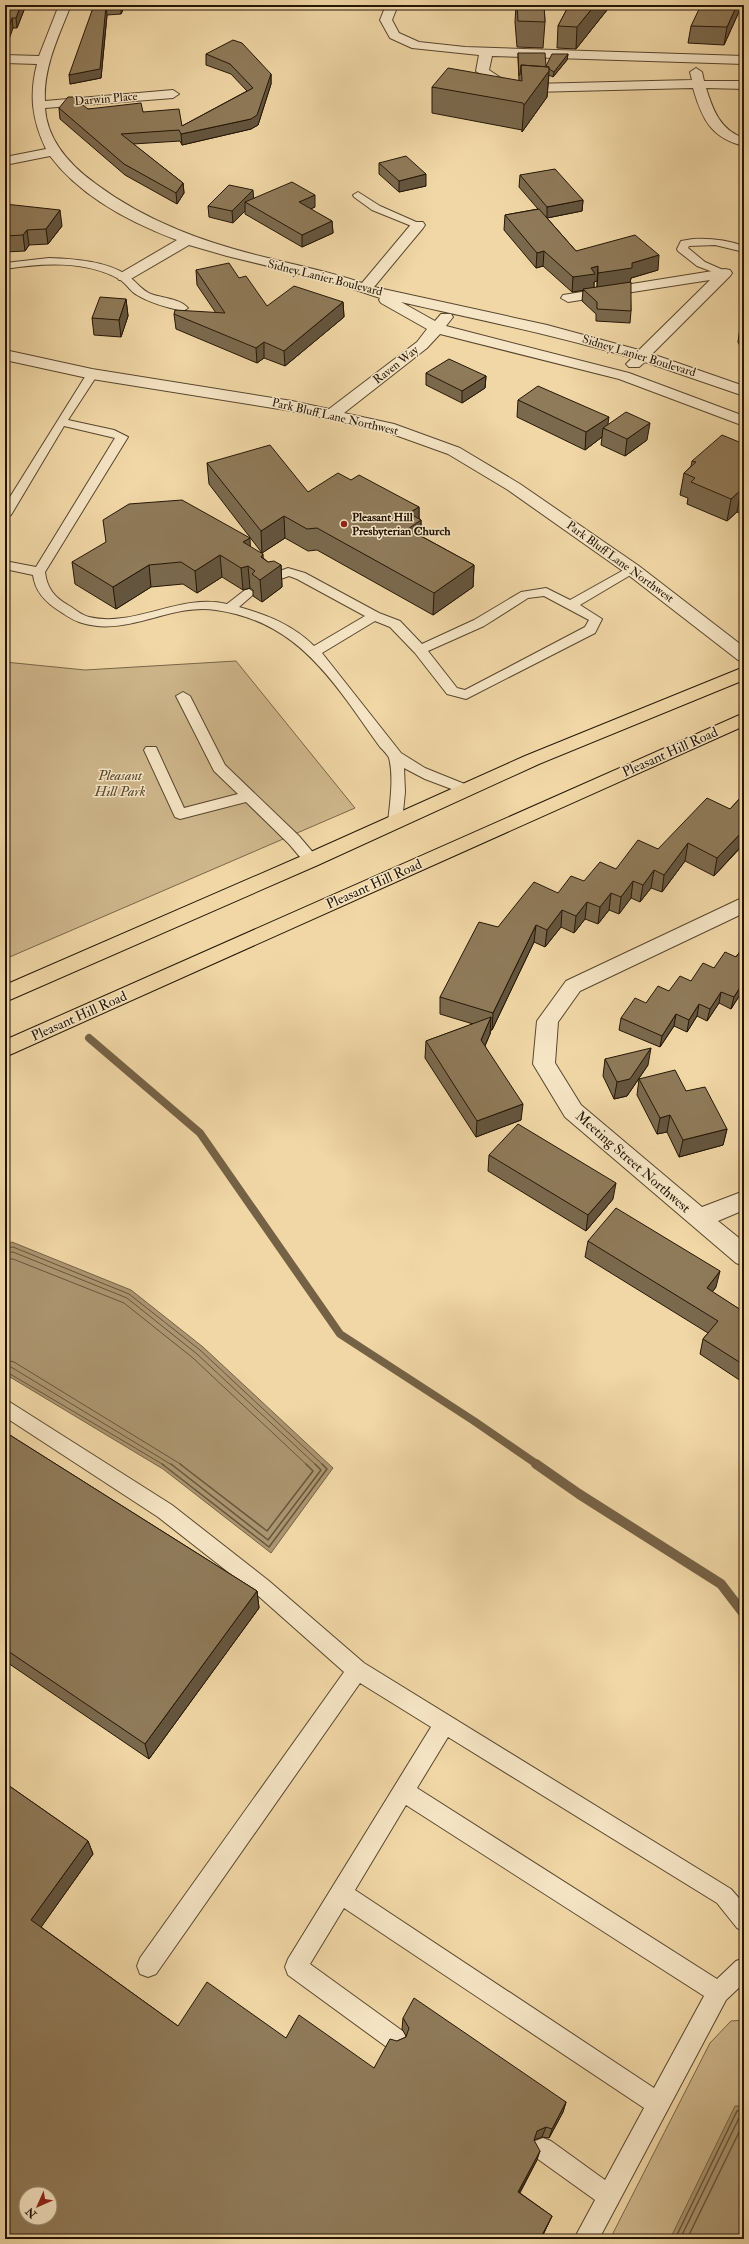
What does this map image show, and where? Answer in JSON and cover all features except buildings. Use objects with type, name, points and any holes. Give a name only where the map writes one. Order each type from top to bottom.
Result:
[{"type":"highway","points":[[5,994],[311,860],[532,760],[744,673]]},
{"type":"highway","name":"Pleasant Hill Road","points":[[5,1049],[744,719]]},
{"type":"street","name":"Sidney Lanier Boulevard","points":[[65,5],[42,60],[37,83],[42,128],[54,151],[71,171],[103,197],[150,224],[187,240],[266,263],[332,277],[365,289],[573,336],[641,355],[744,391]]},
{"type":"street","points":[[392,5],[386,20],[394,35],[416,45],[486,53],[744,60]]},
{"type":"street","points":[[486,53],[482,71],[500,83],[526,87],[698,84],[744,85]]},
{"type":"street","points":[[5,59],[42,60]]},
{"type":"street","points":[[694,59],[698,84],[713,121],[724,134],[744,142]]},
{"type":"street","name":"Darwin Place","points":[[39,105],[173,94]]},
{"type":"street","points":[[5,161],[54,151]]},
{"type":"street","points":[[418,225],[365,289],[438,329],[624,376],[744,422]]},
{"type":"street","points":[[124,277],[187,240]]},
{"type":"street","points":[[568,298],[725,273]]},
{"type":"street","points":[[624,376],[641,355],[725,273]]},
{"type":"street","name":"Raven Way","points":[[331,415],[422,345],[438,329],[452,308]]},
{"type":"street","name":"Park Bluff Lane Northwest","points":[[5,355],[92,374],[292,406],[388,427],[454,452],[514,487],[633,570],[744,656]]},
{"type":"street","name":"Meeting Street Northwest","points":[[744,904],[573,986],[548,1021],[544,1064],[573,1111],[698,1219],[744,1256]]},
{"type":"street","points":[[698,1219],[744,1200]]},
{"type":"lane","points":[[358,195],[376,208],[418,225]]},
{"type":"lane","points":[[725,273],[701,264],[682,249],[685,243],[702,240],[726,243],[744,249]]},
{"type":"lane","points":[[5,266],[20,263],[76,263],[99,267],[124,277],[137,291],[145,295],[183,308]]},
{"type":"lane","points":[[5,515],[92,374]]},
{"type":"lane","points":[[61,422],[110,432],[122,437],[39,572],[40,582],[45,595],[60,606],[88,621],[112,624],[126,622],[155,612],[205,605],[229,609],[264,618],[289,631],[315,651],[396,756],[432,777],[467,790]]},
{"type":"lane","points":[[5,564],[39,572]]},
{"type":"lane","points":[[570,605],[633,570]]},
{"type":"lane","points":[[270,580],[288,572],[301,576],[374,616],[395,624],[420,650],[452,691],[466,695],[590,630],[596,618],[546,592],[525,595],[479,623],[420,650]]},
{"type":"lane","points":[[229,609],[249,593]]},
{"type":"lane","points":[[315,651],[374,616]]},
{"type":"lane","points":[[183,696],[219,768],[294,840],[311,860]]},
{"type":"lane","points":[[151,750],[180,814],[249,796]]},
{"type":"lane","points":[[395,822],[398,792],[396,756]]},
{"type":"lane","points":[[5,1408],[165,1511],[262,1587],[356,1670],[724,1896],[744,1921]]},
{"type":"lane","points":[[148,1966],[356,1670]]},
{"type":"lane","points":[[396,2040],[296,1967],[444,1723]]},
{"type":"lane","points":[[403,1791],[718,1992]]},
{"type":"lane","points":[[341,1893],[658,2104]]},
{"type":"lane","points":[[586,2239],[718,1992],[744,1969]]},
{"type":"lane","points":[[543,2149],[609,2196]]},
{"type":"green space","name":"Pleasant Hill Park","points":[[236,661],[355,808],[5,959],[5,662],[85,670]]},
{"type":"green space","points":[[744,2020],[744,2239],[610,2239],[710,2043],[731,2021]]},
{"type":"water","points":[[12,1242],[131,1290],[203,1347],[333,1468],[271,1553],[163,1469],[5,1374],[5,1245]]},
{"type":"water","points":[[735,2106],[744,2106],[744,2239],[670,2239]]},
{"type":"waterway","points":[[89,1038],[200,1133],[340,1334],[474,1421],[538,1465]]},
{"type":"waterway","points":[[536,1464],[579,1494],[721,1584],[744,1614]]},
{"type":"place","name":"Pleasant Hill Presbyterian Church","points":[[344,524]]}]
